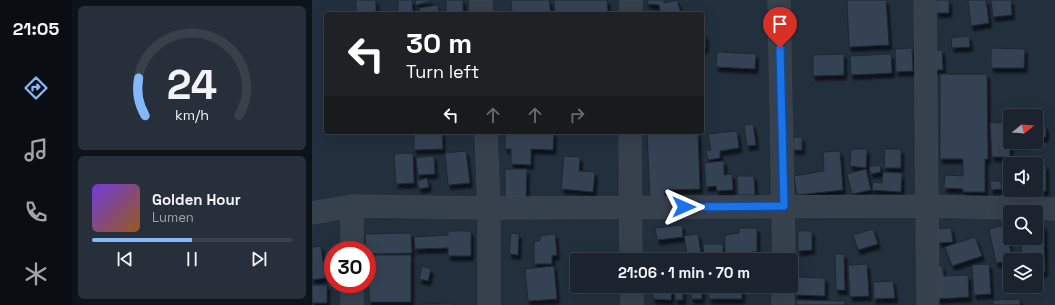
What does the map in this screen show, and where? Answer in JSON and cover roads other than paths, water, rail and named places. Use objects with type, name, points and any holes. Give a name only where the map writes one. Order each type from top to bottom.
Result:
[{"type":"street","points":[[481,0],[481,12]]},
{"type":"street","points":[[631,0],[631,12]]},
{"type":"street","points":[[780,0],[784,253]]},
{"type":"street","points":[[925,0],[928,305]]},
{"type":"street","points":[[486,134],[489,208],[489,305]]},
{"type":"street","points":[[630,134],[631,253]]},
{"type":"street","points":[[312,213],[352,206],[489,208],[928,206],[1055,209]]},
{"type":"street","points":[[352,206],[352,241]]},
{"type":"street","points":[[352,293],[352,305]]},
{"type":"street","points":[[632,293],[632,305]]},
{"type":"street","points":[[783,293],[783,305]]}]
